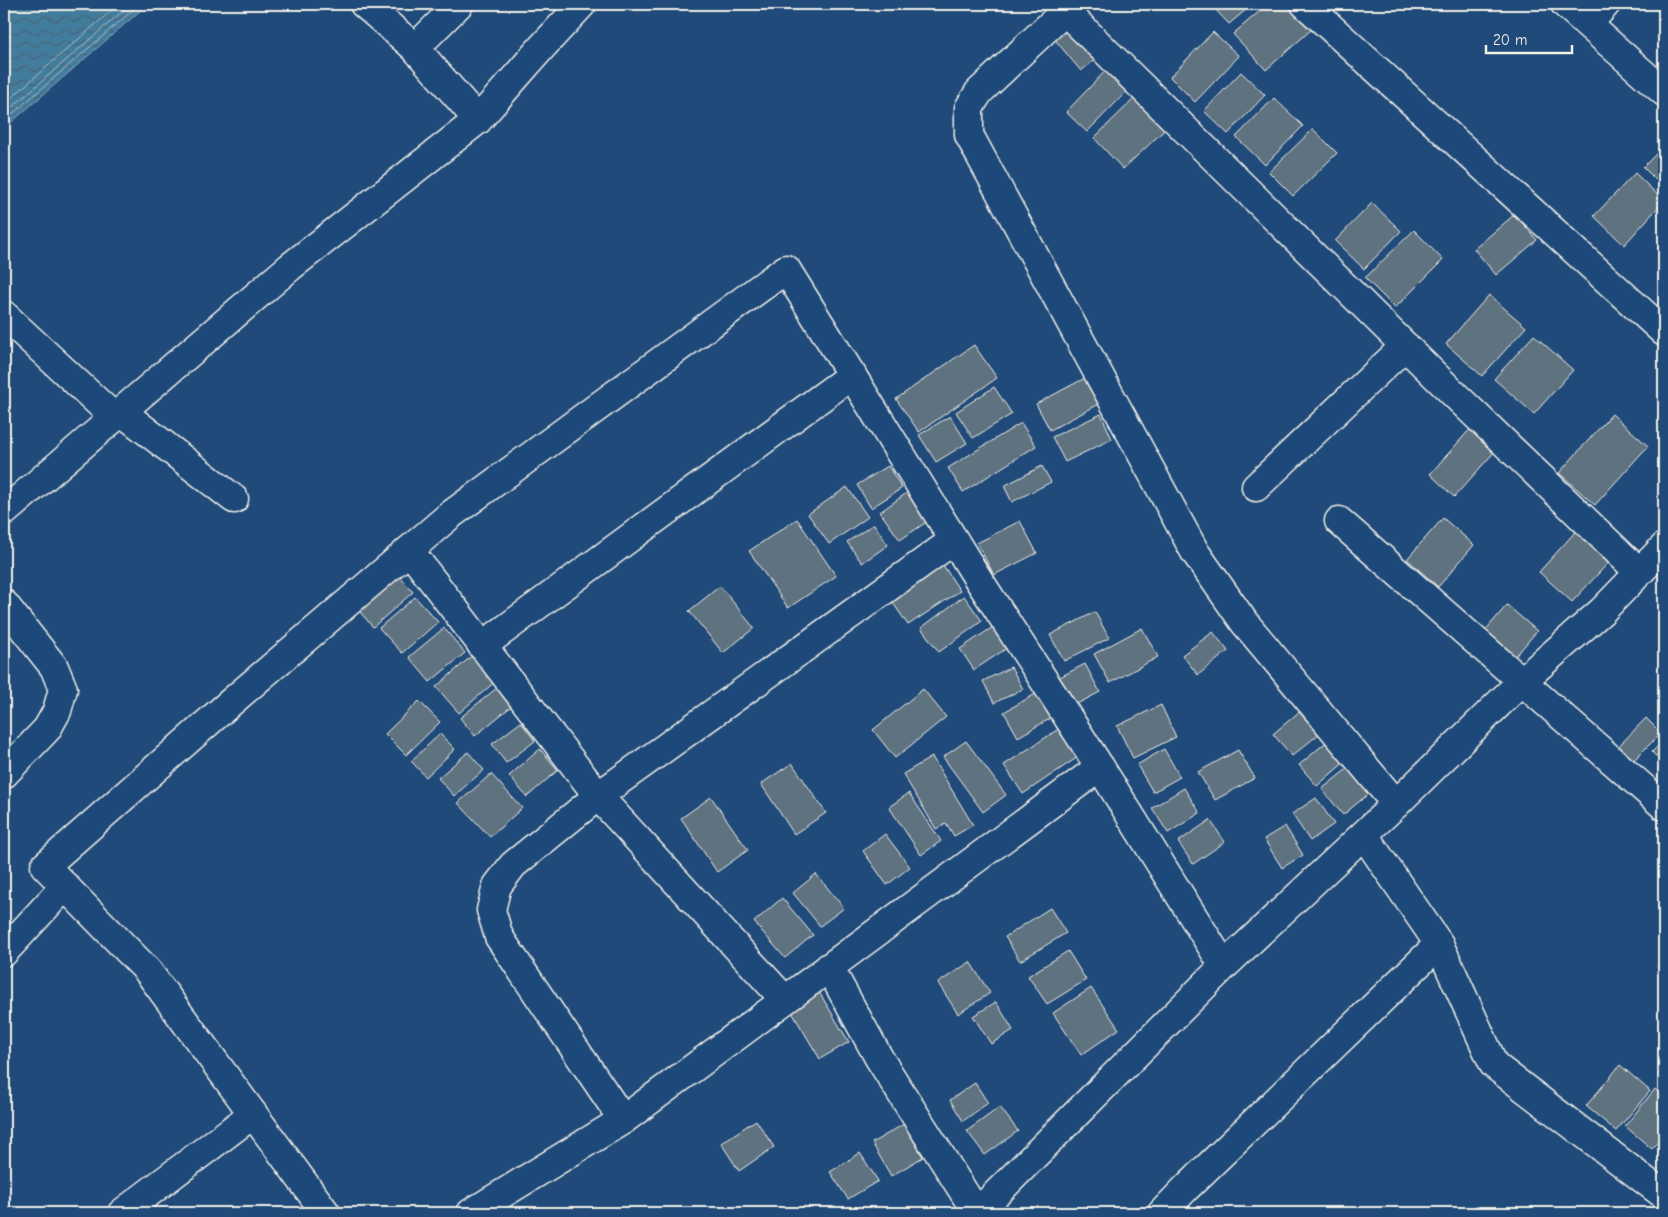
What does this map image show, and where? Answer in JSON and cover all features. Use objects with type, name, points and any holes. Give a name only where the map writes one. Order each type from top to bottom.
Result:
[{"type":"street","points":[[364,4],[415,48],[478,120]]},
{"type":"street","points":[[415,48],[459,4]]},
{"type":"street","points":[[4,512],[290,267],[478,120],[582,4]]},
{"type":"street","points":[[1305,4],[1664,332]]},
{"type":"street","points":[[1566,4],[1664,92]]},
{"type":"street","points":[[1588,24],[1606,4]]},
{"type":"street","points":[[829,967],[879,1058],[977,1213],[1224,966],[1396,804],[1522,681],[1654,566],[1405,346],[1069,7],[979,92],[969,108],[969,135],[1195,552],[1244,622],[1396,804]]},
{"type":"street","points":[[326,1213],[147,970],[45,866],[230,703],[450,516],[786,269],[954,540],[1100,766],[1224,966]]},
{"type":"street","points":[[4,315],[118,415],[234,499]]},
{"type":"street","points":[[1256,487],[1405,346]]},
{"type":"street","points":[[482,646],[852,375]]},
{"type":"street","points":[[1339,521],[1664,806]]},
{"type":"street","points":[[623,1120],[499,937],[491,910],[498,886],[513,865],[598,796],[954,540]]},
{"type":"street","points":[[409,550],[598,796],[785,1000]]},
{"type":"street","points":[[4,604],[54,667],[63,689],[57,711],[47,729],[4,774]]},
{"type":"street","points":[[471,1213],[623,1120],[1100,766]]},
{"type":"street","points":[[1364,834],[1439,944],[1494,1065],[1664,1195]]},
{"type":"street","points":[[4,952],[65,886]]},
{"type":"street","points":[[1162,1213],[1439,944]]},
{"type":"street","points":[[122,1213],[253,1114]]},
{"type":"water","points":[[4,4],[148,4],[7,126],[4,126]]},
{"type":"building","points":[[1210,4],[1253,4],[1229,24]]},
{"type":"building","points":[[1268,4],[1289,4],[1312,29],[1266,70],[1233,34]]},
{"type":"building","points":[[1070,19],[1101,55],[1081,71],[1051,35]]},
{"type":"building","points":[[1213,32],[1239,56],[1195,102],[1170,77]]},
{"type":"building","points":[[1112,64],[1133,85],[1087,132],[1066,112]]},
{"type":"building","points":[[1241,72],[1265,95],[1228,134],[1204,111]]},
{"type":"building","points":[[1142,91],[1172,123],[1123,169],[1094,138]]},
{"type":"building","points":[[1274,98],[1303,126],[1265,165],[1236,137]]},
{"type":"building","points":[[1313,129],[1337,153],[1293,196],[1269,172]]},
{"type":"building","points":[[1664,146],[1664,188],[1643,167]]},
{"type":"building","points":[[1635,173],[1664,201],[1624,245],[1594,216]]},
{"type":"building","points":[[1372,203],[1401,231],[1364,269],[1335,241]]},
{"type":"building","points":[[1515,214],[1537,240],[1496,275],[1474,249]]},
{"type":"building","points":[[1414,230],[1443,260],[1395,308],[1365,278]]},
{"type":"building","points":[[1489,295],[1526,327],[1482,376],[1446,344]]},
{"type":"building","points":[[1534,335],[1573,370],[1534,414],[1494,379]]},
{"type":"building","points":[[974,345],[997,378],[919,432],[896,399]]},
{"type":"building","points":[[1087,377],[1101,403],[1050,430],[1036,404]]},
{"type":"building","points":[[994,387],[1012,414],[973,438],[956,412]]},
{"type":"building","points":[[1101,414],[1112,439],[1065,462],[1052,437]]},
{"type":"building","points":[[1612,414],[1648,446],[1595,505],[1559,473]]},
{"type":"building","points":[[950,416],[967,443],[936,462],[919,435]]},
{"type":"building","points":[[1021,423],[1036,446],[963,492],[948,468]]},
{"type":"building","points":[[1472,427],[1497,449],[1454,497],[1430,474]]},
{"type":"building","points":[[888,466],[902,488],[871,508],[857,485]]},
{"type":"building","points":[[1042,466],[1051,482],[1012,502],[1004,486]]},
{"type":"building","points":[[847,487],[868,517],[829,544],[808,514]]},
{"type":"building","points":[[908,492],[928,521],[900,540],[880,512]]},
{"type":"building","points":[[1443,518],[1474,545],[1438,587],[1407,559]]},
{"type":"building","points":[[797,519],[836,576],[788,608],[749,551]]},
{"type":"building","points":[[1020,521],[1037,553],[994,575],[977,543]]},
{"type":"building","points":[[874,524],[888,545],[862,563],[847,542]]},
{"type":"building","points":[[1577,530],[1610,561],[1572,602],[1539,572]]},
{"type":"building","points":[[941,562],[960,591],[908,625],[889,597]]},
{"type":"building","points":[[394,570],[413,592],[373,627],[354,605]]},
{"type":"building","points":[[720,586],[754,628],[723,653],[689,611]]},
{"type":"building","points":[[964,596],[982,621],[939,652],[921,628]]},
{"type":"building","points":[[415,597],[438,622],[402,653],[379,628]]},
{"type":"building","points":[[1507,605],[1537,631],[1514,658],[1484,632]]},
{"type":"building","points":[[1095,612],[1109,638],[1064,661],[1050,635]]},
{"type":"building","points":[[993,627],[1007,648],[974,670],[960,649]]},
{"type":"building","points":[[444,628],[465,653],[430,682],[409,657]]},
{"type":"building","points":[[1142,628],[1158,657],[1110,683],[1094,654]]},
{"type":"building","points":[[1213,632],[1228,651],[1198,675],[1182,655]]},
{"type":"building","points":[[474,654],[497,680],[459,713],[436,687]]},
{"type":"building","points":[[1085,664],[1100,692],[1073,706],[1058,678]]},
{"type":"building","points":[[1011,667],[1023,689],[994,703],[983,681]]},
{"type":"building","points":[[498,687],[513,705],[475,736],[460,718]]},
{"type":"building","points":[[923,689],[946,717],[895,758],[873,730]]},
{"type":"building","points":[[1039,692],[1053,717],[1018,737],[1004,712]]},
{"type":"building","points":[[419,701],[440,722],[406,755],[385,734]]},
{"type":"building","points":[[1161,705],[1176,737],[1133,758],[1117,726]]},
{"type":"building","points":[[1299,712],[1319,734],[1292,756],[1273,734]]},
{"type":"building","points":[[1646,718],[1661,733],[1633,761],[1618,747]]},
{"type":"building","points":[[521,722],[535,741],[506,763],[492,744]]},
{"type":"building","points":[[1063,726],[1081,755],[1023,794],[1004,765]]},
{"type":"building","points":[[440,734],[455,749],[426,777],[411,761]]},
{"type":"building","points":[[1330,739],[1348,759],[1317,786],[1299,765]]},
{"type":"building","points":[[1664,740],[1664,765],[1652,752]]},
{"type":"building","points":[[966,741],[1006,795],[983,812],[943,757]]},
{"type":"building","points":[[540,749],[558,770],[527,797],[509,776]]},
{"type":"building","points":[[1164,749],[1180,777],[1153,792],[1137,765]]},
{"type":"building","points":[[1238,750],[1255,778],[1215,800],[1198,772]]},
{"type":"building","points":[[468,752],[484,770],[454,796],[438,778]]},
{"type":"building","points":[[932,757],[973,825],[954,836],[946,823],[936,829],[903,774]]},
{"type":"building","points":[[792,763],[826,813],[794,834],[761,784]]},
{"type":"building","points":[[1352,765],[1373,790],[1343,815],[1322,789]]},
{"type":"building","points":[[491,774],[522,808],[490,837],[458,803]]},
{"type":"building","points":[[1184,788],[1200,813],[1168,833],[1152,808]]},
{"type":"building","points":[[909,793],[941,841],[921,855],[889,807]]},
{"type":"building","points":[[711,797],[748,850],[717,872],[681,818]]},
{"type":"building","points":[[1316,798],[1334,824],[1310,841],[1292,814]]},
{"type":"building","points":[[1210,820],[1225,842],[1193,864],[1178,842]]},
{"type":"building","points":[[1285,826],[1303,855],[1282,868],[1264,839]]},
{"type":"building","points":[[885,834],[910,867],[887,885],[863,851]]},
{"type":"building","points":[[816,874],[844,908],[820,926],[793,893]]},
{"type":"building","points":[[782,898],[813,935],[785,958],[754,922]]},
{"type":"building","points":[[1050,908],[1066,933],[1020,961],[1005,937]]},
{"type":"building","points":[[1068,951],[1086,980],[1047,1004],[1028,976]]},
{"type":"building","points":[[1664,958],[1664,972],[1657,966]]},
{"type":"building","points":[[970,962],[990,993],[958,1014],[938,983]]},
{"type":"building","points":[[816,987],[849,1042],[820,1059],[787,1004]]},
{"type":"building","points":[[1091,988],[1119,1029],[1081,1055],[1053,1013]]},
{"type":"building","points":[[996,1002],[1013,1030],[991,1044],[973,1016]]},
{"type":"building","points":[[1620,1065],[1650,1091],[1616,1131],[1586,1106]]},
{"type":"building","points":[[975,1083],[988,1103],[963,1121],[950,1100]]},
{"type":"building","points":[[1655,1089],[1664,1097],[1664,1134],[1652,1149],[1625,1126]]},
{"type":"building","points":[[1000,1107],[1018,1131],[985,1155],[967,1131]]},
{"type":"building","points":[[756,1120],[774,1147],[739,1171],[721,1143]]},
{"type":"building","points":[[904,1124],[923,1157],[891,1176],[872,1143]]},
{"type":"building","points":[[860,1153],[878,1181],[848,1199],[830,1172]]}]
